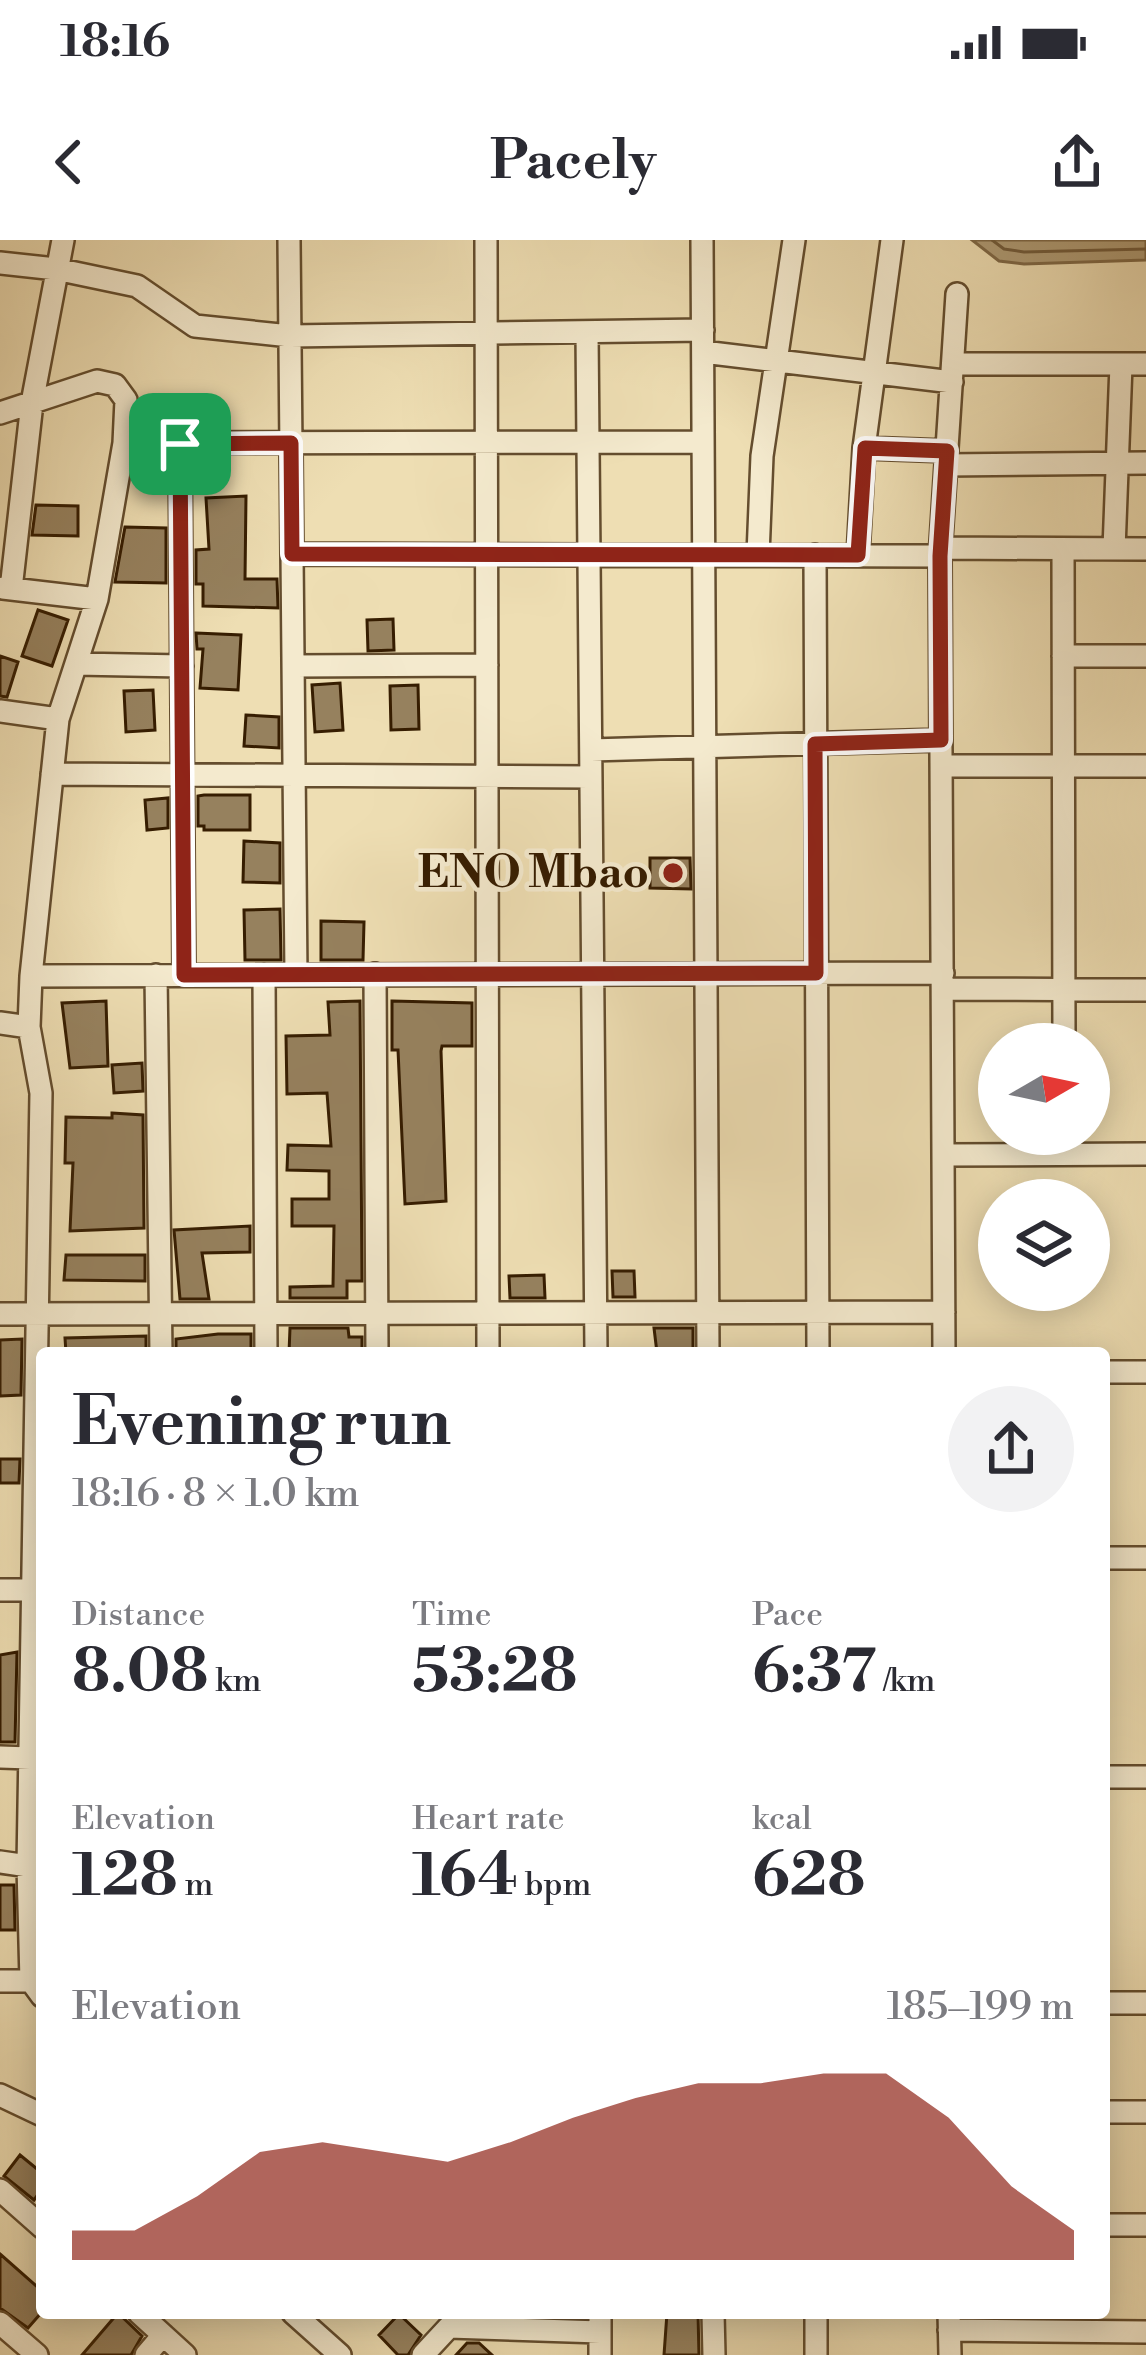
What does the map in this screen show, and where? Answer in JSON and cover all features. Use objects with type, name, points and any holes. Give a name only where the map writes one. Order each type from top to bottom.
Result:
[{"type":"street","points":[[63,240],[32,403],[6,588],[98,599]]},
{"type":"street","points":[[289,240],[296,975]]},
{"type":"street","points":[[487,240],[488,1347]]},
{"type":"street","points":[[702,240],[708,1347]]},
{"type":"street","points":[[758,555],[762,456],[794,240]]},
{"type":"street","points":[[858,555],[865,448],[892,240]]},
{"type":"street","points":[[0,263],[136,286],[195,326],[290,336],[587,332],[703,341],[776,360],[875,372],[1146,364]]},
{"type":"street","points":[[944,1347],[941,552],[957,294]]},
{"type":"street","points":[[587,332],[596,1347]]},
{"type":"street","points":[[1114,549],[1121,364]]},
{"type":"street","points":[[0,413],[97,381],[116,386],[125,400],[124,443],[98,599],[58,719],[31,976],[29,1028],[41,1093],[36,1452]]},
{"type":"street","points":[[124,443],[703,442]]},
{"type":"street","points":[[180,444],[184,975]]},
{"type":"street","points":[[865,448],[947,458],[1146,464]]},
{"type":"street","points":[[1063,549],[1064,1023]]},
{"type":"street","points":[[292,554],[858,555],[1146,549]]},
{"type":"street","points":[[815,555],[818,1347]]},
{"type":"street","points":[[1063,656],[1146,656]]},
{"type":"street","points":[[76,664],[182,666]]},
{"type":"street","points":[[293,666],[487,665]]},
{"type":"street","points":[[0,710],[58,719]]},
{"type":"street","points":[[591,750],[941,740]]},
{"type":"street","points":[[941,766],[1146,766]]},
{"type":"street","points":[[52,774],[591,777]]},
{"type":"street","points":[[31,976],[816,973],[1146,990]]},
{"type":"street","points":[[375,974],[377,1347]]},
{"type":"street","points":[[156,975],[161,1347]]},
{"type":"street","points":[[264,975],[266,1347]]},
{"type":"street","points":[[0,1023],[29,1028]]},
{"type":"street","points":[[1110,1150],[1146,1154]]},
{"type":"street","points":[[944,1155],[978,1152]]},
{"type":"street","points":[[0,1314],[944,1312]]},
{"type":"street","points":[[1110,1372],[1146,1372]]},
{"type":"street","points":[[1110,1558],[1146,1558]]},
{"type":"street","points":[[0,1590],[36,1590]]},
{"type":"street","points":[[36,1618],[28,1866],[36,1962]]},
{"type":"street","points":[[0,1757],[31,1758]]},
{"type":"street","points":[[1110,1777],[1146,1777]]},
{"type":"street","points":[[0,1862],[28,1866]]},
{"type":"street","points":[[0,1981],[36,1986]]},
{"type":"street","points":[[1110,2002],[1146,2002]]},
{"type":"street","points":[[0,2095],[36,2112]]},
{"type":"street","points":[[1110,2112],[1146,2112]]},
{"type":"street","points":[[0,2190],[36,2222]]},
{"type":"street","points":[[1110,2224],[1146,2225]]},
{"type":"street","points":[[146,2319],[185,2355]]},
{"type":"street","points":[[300,2319],[340,2355]]},
{"type":"street","points":[[713,2319],[713,2355]]},
{"type":"street","points":[[816,2319],[816,2355]]},
{"type":"street","points":[[423,2355],[444,2320],[600,2333]]},
{"type":"street","points":[[950,2355],[949,2322],[1146,2332]]},
{"type":"street","points":[[146,2355],[163,2335]]},
{"type":"street","points":[[5,2336],[37,2355]]},
{"type":"water","points":[[972,240],[1146,240],[1146,260],[1024,264],[999,261]]},
{"type":"building","points":[[246,496],[245,579],[277,579],[278,608],[203,606],[203,584],[196,584],[196,550],[209,549],[206,498]]},
{"type":"building","points":[[36,505],[78,506],[78,536],[32,535]]},
{"type":"building","points":[[125,527],[166,528],[166,583],[115,582]]},
{"type":"building","points":[[38,610],[68,620],[52,666],[22,656]]},
{"type":"building","points":[[393,619],[394,650],[368,651],[367,620]]},
{"type":"building","points":[[196,633],[241,635],[238,690],[200,688],[203,649],[197,649]]},
{"type":"building","points":[[0,656],[18,662],[7,697],[0,696]]},
{"type":"building","points":[[340,683],[343,730],[315,732],[312,685]]},
{"type":"building","points":[[418,685],[419,729],[391,730],[390,686]]},
{"type":"building","points":[[153,690],[155,730],[126,732],[124,691]]},
{"type":"building","points":[[246,715],[279,717],[279,748],[244,746]]},
{"type":"building","points":[[250,795],[250,830],[198,826],[198,796]]},
{"type":"building","points":[[168,798],[168,828],[147,830],[145,800]]},
{"type":"building","points":[[244,841],[280,843],[280,883],[243,882]]},
{"type":"building","name":"ENO Mbao","points":[[650,858],[690,858],[691,889],[650,888]]},
{"type":"building","points":[[280,909],[281,960],[245,960],[244,910]]},
{"type":"building","points":[[321,921],[364,922],[363,960],[321,960]]},
{"type":"building","points":[[106,1001],[108,1066],[70,1068],[62,1003]]},
{"type":"building","points":[[360,1001],[362,1281],[347,1281],[347,1298],[290,1298],[290,1287],[333,1286],[334,1226],[292,1226],[292,1199],[329,1199],[329,1171],[287,1170],[288,1145],[331,1146],[327,1093],[287,1094],[286,1036],[330,1035],[328,1002]]},
{"type":"building","points":[[392,1001],[472,1003],[472,1046],[442,1046],[441,1051],[446,1201],[405,1204]]},
{"type":"building","points":[[142,1063],[143,1091],[114,1093],[112,1065]]},
{"type":"building","points":[[112,1113],[143,1115],[144,1228],[70,1231],[73,1163],[65,1163],[66,1117],[112,1118]]},
{"type":"building","points":[[250,1226],[250,1252],[202,1253],[209,1299],[180,1299],[174,1230]]},
{"type":"building","points":[[66,1255],[145,1255],[145,1281],[64,1280]]},
{"type":"building","points":[[612,1271],[634,1271],[635,1297],[613,1297]]},
{"type":"building","points":[[544,1275],[545,1298],[510,1298],[509,1276]]},
{"type":"building","points":[[290,1328],[348,1328],[349,1337],[362,1337],[362,1347],[289,1347]]},
{"type":"building","points":[[654,1328],[693,1328],[693,1347],[656,1347]]},
{"type":"building","points":[[251,1334],[251,1347],[176,1347],[176,1339]]},
{"type":"building","points":[[146,1336],[146,1347],[66,1347],[65,1338]]},
{"type":"building","points":[[22,1339],[21,1395],[0,1396],[0,1340]]},
{"type":"building","points":[[0,1459],[20,1459],[19,1483],[0,1483]]},
{"type":"building","points":[[17,1652],[15,1742],[0,1742],[0,1655]]},
{"type":"building","points":[[0,1885],[14,1885],[15,1930],[0,1930]]},
{"type":"building","points":[[20,2155],[36,2168],[34,2200],[4,2176]]},
{"type":"building","points":[[0,2254],[36,2286],[36,2319],[28,2328],[0,2308]]},
{"type":"building","points":[[113,2319],[124,2319],[142,2336],[131,2355],[82,2355]]},
{"type":"building","points":[[394,2319],[404,2319],[421,2335],[408,2355],[398,2355],[379,2335]]},
{"type":"building","points":[[667,2319],[698,2319],[699,2355],[664,2355]]},
{"type":"building","points":[[467,2343],[479,2343],[492,2355],[456,2355]]},
{"type":"place","name":"ENO Mbao","points":[[673,873]]},
{"type":"route","points":[[291,443],[292,554],[858,555],[865,448],[947,451],[940,556],[941,740],[815,744],[816,973],[184,975],[180,444],[291,443]]}]
